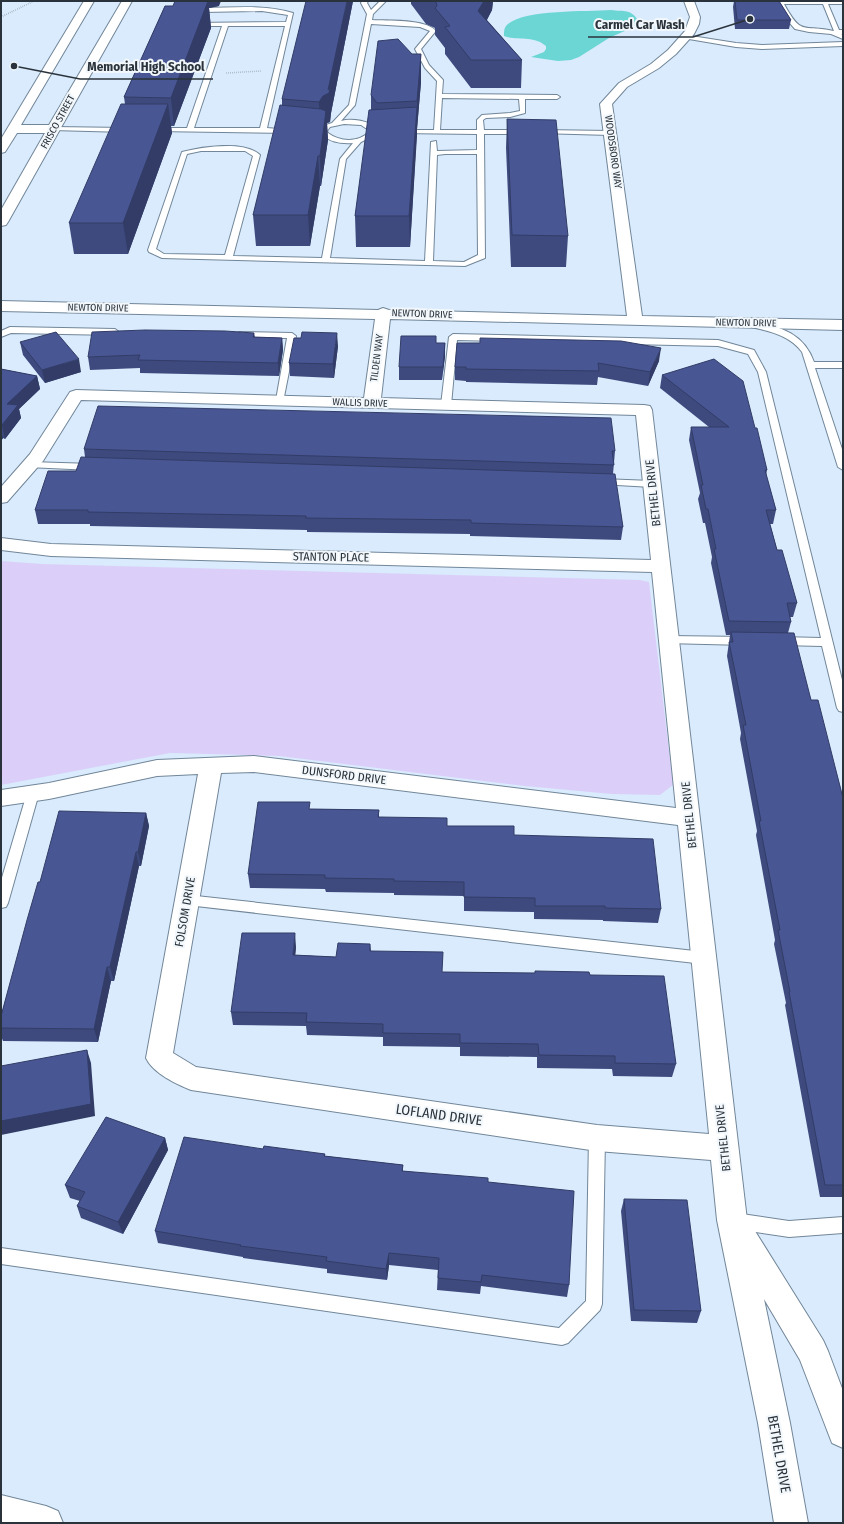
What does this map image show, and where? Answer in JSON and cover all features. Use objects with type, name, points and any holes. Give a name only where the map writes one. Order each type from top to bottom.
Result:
[{"type":"street","points":[[1,148],[89,1]]},
{"type":"street","name":"FRISCO STREET","points":[[1,222],[127,1]]},
{"type":"street","name":"WOODSBORO WAY","points":[[635,320],[606,104],[623,85],[655,66],[672,52],[686,37],[695,20],[689,1]]},
{"type":"street","points":[[13,129],[54,129]]},
{"type":"street","name":"NEWTON DRIVE","points":[[1,306],[383,313],[843,325]]},
{"type":"street","name":"TILDEN WAY","points":[[372,403],[383,313]]},
{"type":"street","name":"WALLIS DRIVE","points":[[30,465],[76,395],[644,410]]},
{"type":"street","name":"BETHEL DRIVE","points":[[644,410],[732,1220],[774,1423],[792,1523]]},
{"type":"street","points":[[1,498],[30,465]]},
{"type":"street","name":"STANTON PLACE","points":[[1,544],[51,550],[661,566]]},
{"type":"street","name":"DUNSFORD DRIVE","points":[[1,798],[157,768],[254,764],[689,818]]},
{"type":"street","name":"FOLSOM DRIVE","points":[[159,1058],[211,766]]},
{"type":"street","name":"LOFLAND DRIVE","points":[[159,1058],[190,1078],[597,1138],[724,1148]]},
{"type":"street","name":"BETHEL DRIVE","points":[[732,1220],[812,1351],[843,1432]]},
{"type":"street","points":[[1,1512],[46,1523]]},
{"type":"lane","points":[[365,1],[364,3],[370,14]]},
{"type":"lane","points":[[336,123],[352,105],[370,14],[383,1]]},
{"type":"lane","points":[[840,32],[803,29],[793,25],[780,2],[843,2]]},
{"type":"lane","points":[[825,3],[843,37]]},
{"type":"lane","points":[[191,13],[203,10],[285,12],[290,14],[263,130]]},
{"type":"lane","points":[[190,21],[195,24],[288,24]]},
{"type":"lane","points":[[368,22],[420,25],[430,28],[433,31],[418,49],[420,56],[430,72],[440,80],[436,132]]},
{"type":"lane","points":[[190,130],[226,24]]},
{"type":"lane","points":[[686,37],[736,45],[762,47],[843,44]]},
{"type":"lane","points":[[362,55],[369,55]]},
{"type":"lane","points":[[413,56],[420,56]]},
{"type":"lane","points":[[439,96],[557,97]]},
{"type":"lane","points":[[296,130],[263,130],[226,139],[201,149],[184,153],[152,250],[162,256],[465,264],[482,256],[480,120],[484,116],[510,115],[523,112],[522,97]]},
{"type":"lane","points":[[352,105],[365,124],[372,128],[373,131],[371,135]]},
{"type":"lane","points":[[352,122],[365,124],[380,131],[340,150],[322,134],[325,126],[336,123],[352,122]]},
{"type":"lane","points":[[54,129],[130,130]]},
{"type":"lane","points":[[153,130],[190,130],[226,139],[257,155],[228,258]]},
{"type":"lane","points":[[394,131],[610,133]]},
{"type":"lane","points":[[340,150],[359,140]]},
{"type":"lane","points":[[429,263],[434,142]]},
{"type":"lane","points":[[326,260],[340,150]]},
{"type":"lane","points":[[433,154],[445,152],[481,152]]},
{"type":"lane","points":[[742,323],[774,329],[795,340],[802,346],[811,365],[843,467]]},
{"type":"lane","points":[[1,334],[10,330],[127,332]]},
{"type":"lane","points":[[229,335],[292,336],[280,400]]},
{"type":"lane","points":[[446,405],[453,338],[718,342],[751,352],[762,372],[843,708]]},
{"type":"lane","points":[[811,365],[843,365]]},
{"type":"lane","points":[[30,465],[102,468]]},
{"type":"lane","points":[[589,482],[652,484]]},
{"type":"lane","points":[[669,640],[756,641]]},
{"type":"lane","points":[[772,641],[827,642]]},
{"type":"lane","points":[[1,903],[33,793]]},
{"type":"lane","points":[[187,900],[704,958]]},
{"type":"lane","points":[[1,1256],[562,1337],[594,1304],[597,1138]]},
{"type":"lane","points":[[732,1220],[789,1229],[843,1225]]},
{"type":"path","points":[[1,17],[34,1]]},
{"type":"path","points":[[210,73],[238,74],[247,71],[277,71]]},
{"type":"shaded area","points":[[611,10],[633,14],[639,22],[638,25],[609,38],[579,57],[571,60],[558,61],[531,57],[544,52],[546,46],[536,40],[504,36],[505,28],[508,24],[517,19],[528,16],[557,12]]},
{"type":"shaded area","points":[[1,561],[42,564],[640,580],[649,582],[673,785],[660,795],[612,794],[525,786],[279,756],[170,753],[1,785]]},
{"type":"building","points":[[175,1],[208,1],[171,98],[124,97],[165,6],[173,6]]},
{"type":"building","points":[[306,1],[347,1],[328,90],[330,88],[329,93],[323,96],[319,102],[282,99]]},
{"type":"building","points":[[433,1],[484,1],[478,11],[522,60],[471,60],[445,27],[450,26],[435,8],[437,6],[436,2]]},
{"type":"building","points":[[735,1],[779,1],[791,20],[737,20]]},
{"type":"building","points":[[398,39],[412,54],[421,54],[417,101],[377,103],[371,95],[378,41]]},
{"type":"building","points":[[121,104],[168,104],[123,223],[69,223]]},
{"type":"building","points":[[280,105],[321,109],[326,111],[320,156],[318,156],[308,215],[253,215]]},
{"type":"building","points":[[417,107],[409,216],[355,216],[369,110]]},
{"type":"building","points":[[507,119],[556,120],[568,236],[512,235]]},
{"type":"building","points":[[145,330],[225,331],[254,333],[253,337],[282,338],[278,363],[138,360],[140,355],[88,357],[92,332]]},
{"type":"building","points":[[56,332],[79,359],[42,370],[20,342]]},
{"type":"building","points":[[302,332],[337,333],[333,364],[289,363],[294,338],[301,338]]},
{"type":"building","points":[[401,336],[436,336],[436,343],[445,343],[443,367],[399,367]]},
{"type":"building","points":[[480,338],[621,341],[661,348],[650,372],[598,363],[599,371],[466,369],[466,367],[455,367],[457,343],[480,343]]},
{"type":"building","points":[[714,359],[743,381],[755,428],[757,428],[767,470],[765,470],[776,510],[766,510],[777,550],[782,550],[797,603],[787,603],[791,622],[729,621],[714,549],[716,549],[708,509],[706,509],[701,485],[703,485],[691,427],[729,427],[662,375]]},
{"type":"building","points":[[1,369],[37,376],[7,404],[18,405],[2,425],[1,425]]},
{"type":"building","points":[[98,406],[611,418],[615,451],[612,451],[614,465],[84,449]]},
{"type":"building","points":[[81,457],[615,474],[623,527],[471,523],[471,520],[306,518],[306,516],[35,510],[48,471],[76,471]]},
{"type":"building","points":[[731,632],[794,633],[811,700],[818,700],[843,798],[843,1185],[825,1185],[778,930],[780,930],[759,821],[761,821],[743,725],[746,725],[729,642],[733,642]]},
{"type":"building","points":[[258,802],[310,802],[309,809],[379,810],[378,817],[447,818],[447,826],[514,826],[514,835],[653,839],[661,909],[605,908],[605,906],[535,906],[535,898],[464,897],[464,882],[325,878],[325,875],[248,874]]},
{"type":"building","points":[[59,811],[146,813],[110,967],[107,967],[94,1029],[1,1028],[1,1016]]},
{"type":"building","points":[[242,933],[295,933],[293,955],[336,957],[338,943],[370,944],[370,951],[443,952],[442,972],[535,973],[535,971],[589,972],[590,975],[664,976],[676,1064],[615,1063],[615,1056],[539,1055],[538,1044],[460,1043],[460,1034],[383,1033],[383,1024],[306,1022],[307,1013],[231,1012]]},
{"type":"building","points":[[87,1050],[91,1104],[1,1121],[1,1066]]},
{"type":"building","points":[[106,1117],[165,1138],[118,1222],[77,1206],[85,1192],[65,1185]]},
{"type":"building","points":[[184,1137],[263,1149],[264,1146],[325,1154],[324,1156],[403,1165],[402,1171],[488,1178],[488,1182],[574,1191],[569,1285],[482,1275],[481,1282],[438,1278],[439,1258],[389,1253],[386,1269],[326,1261],[327,1257],[240,1246],[241,1245],[155,1231]]},
{"type":"building","points":[[624,1199],[687,1200],[701,1311],[634,1310]]},
{"type":"place","name":"Carmel Car Wash","points":[[750,19]]},
{"type":"place","name":"Memorial High School","points":[[14,66]]}]
